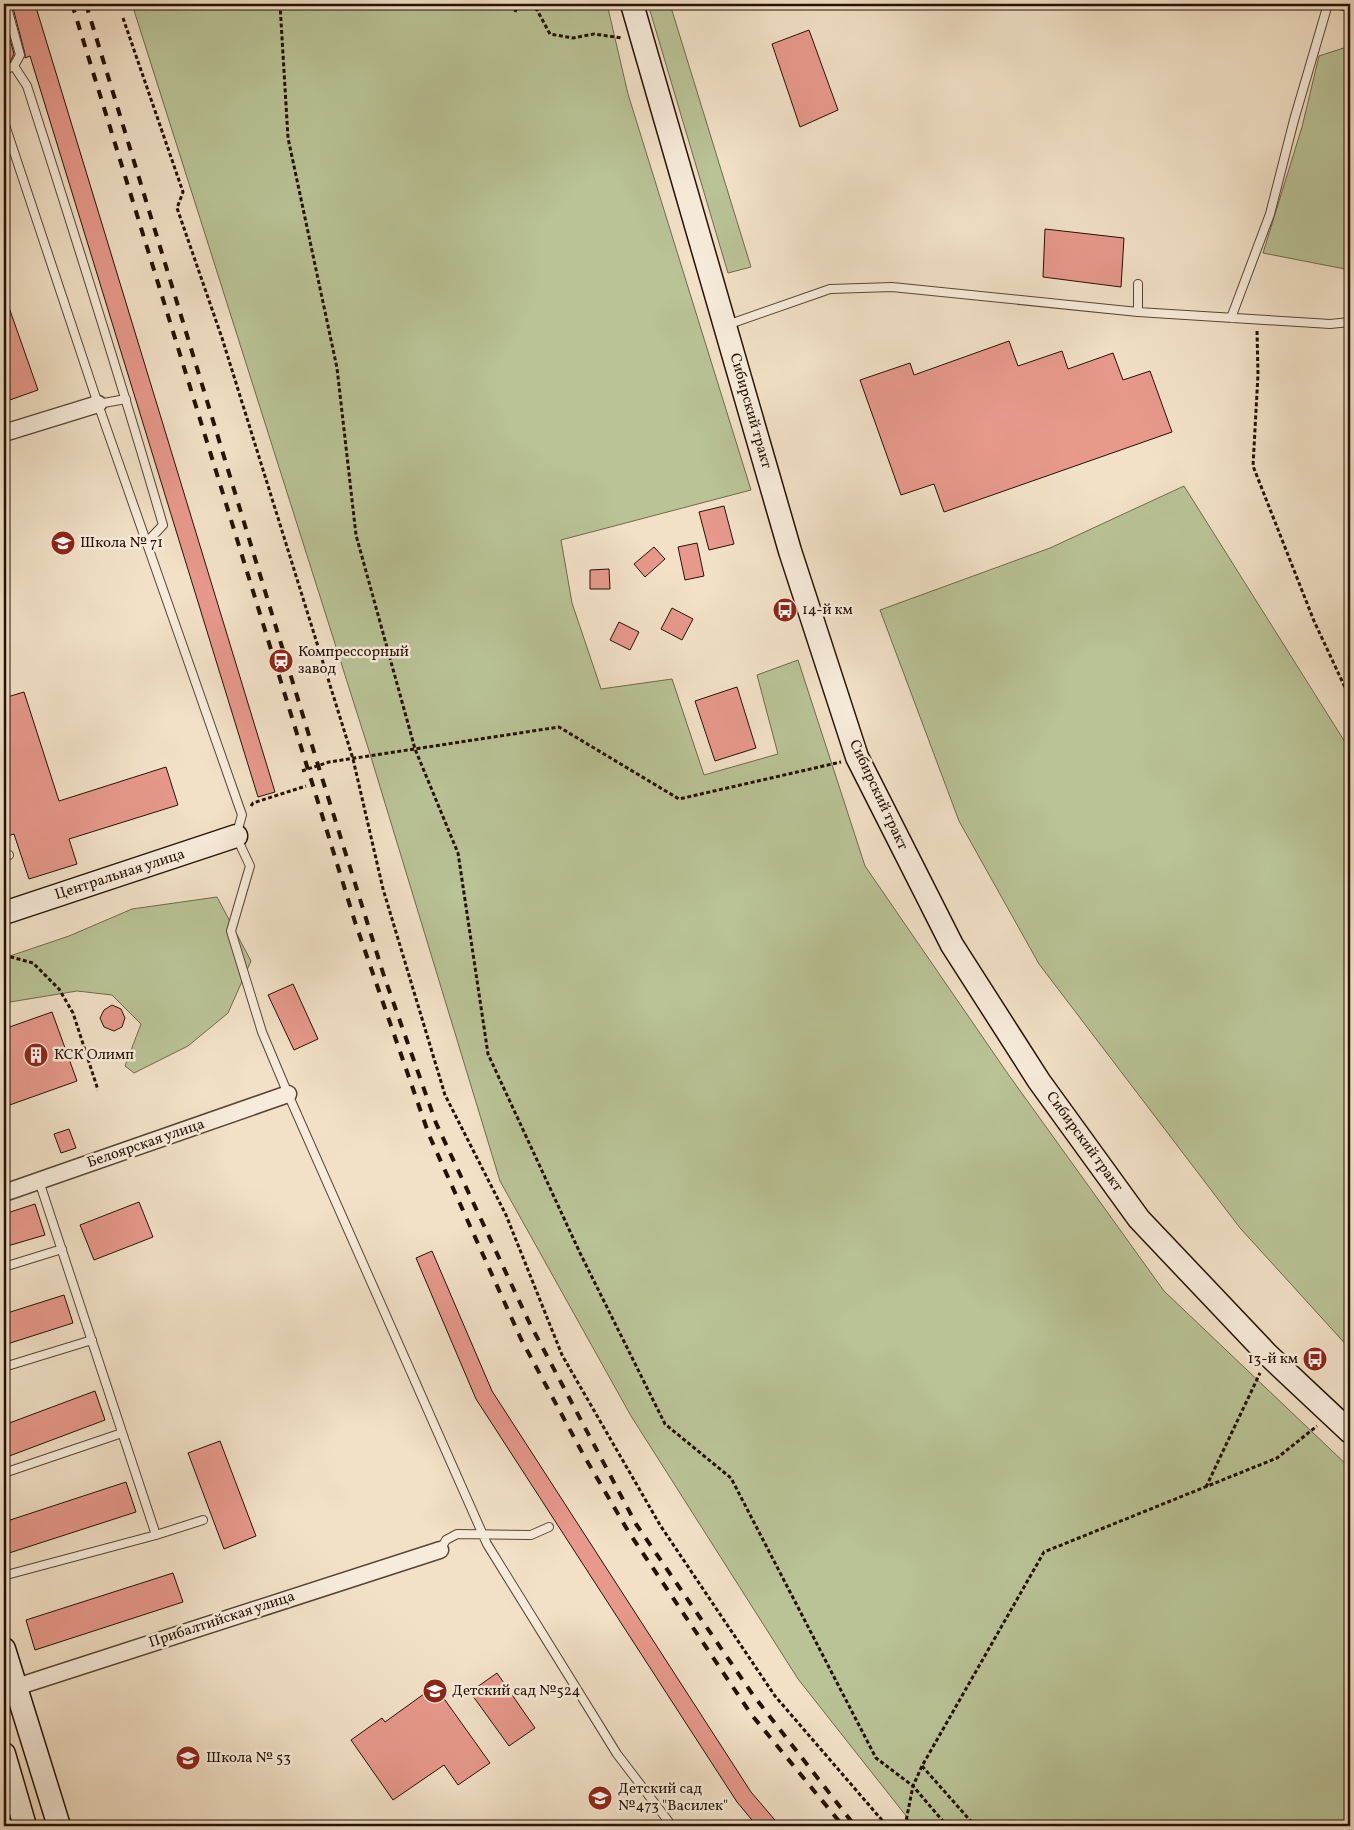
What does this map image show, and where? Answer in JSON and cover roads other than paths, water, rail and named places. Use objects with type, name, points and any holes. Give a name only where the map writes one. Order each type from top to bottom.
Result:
[{"type":"main road","name":"Сибирский тракт","points":[[632,4],[794,564],[857,758],[952,945],[1040,1081],[1139,1219],[1267,1354],[1350,1432]]},
{"type":"main road","name":"Центральная улица","points":[[4,913],[239,826]]},
{"type":"main road","points":[[4,1648],[10,1689],[59,1826]]},
{"type":"main road","points":[[4,1754],[25,1826]]},
{"type":"street","points":[[4,433],[98,404]]},
{"type":"street","name":"Белоярская улица","points":[[4,1193],[288,1094]]},
{"type":"street","name":"Прибалтийская улица","points":[[10,1689],[440,1550]]},
{"type":"lane","points":[[4,70],[14,66],[20,55],[6,4]]},
{"type":"lane","points":[[1231,318],[1270,214],[1294,120],[1328,4]]},
{"type":"lane","points":[[14,66],[27,86],[126,399],[163,525],[147,542]]},
{"type":"lane","points":[[4,122],[98,404],[147,542],[239,826],[250,866],[231,931],[262,1032],[487,1544],[617,1754],[672,1826]]},
{"type":"lane","points":[[1138,284],[1138,312]]},
{"type":"lane","points":[[725,326],[830,289],[892,287],[1138,312],[1330,324],[1350,322]]},
{"type":"lane","points":[[98,404],[126,399]]},
{"type":"lane","points":[[39,1181],[156,1535]]},
{"type":"lane","points":[[4,1267],[62,1249]]},
{"type":"lane","points":[[4,1367],[92,1340]]},
{"type":"lane","points":[[4,1473],[122,1433]]},
{"type":"lane","points":[[10,1574],[156,1535],[203,1520]]},
{"type":"lane","points":[[440,1550],[446,1540],[457,1534],[531,1535],[549,1527]]},
{"type":"waterway","points":[[1341,8],[1350,10]]},
{"type":"railway","points":[[72,4],[355,922],[429,1135],[521,1339],[583,1454],[628,1531],[751,1714],[843,1826]]},
{"type":"railway","points":[[86,4],[318,765],[384,976],[436,1123],[529,1322],[636,1524],[753,1695],[855,1826]]},
{"type":"place","name":"Школа № 71","points":[[63,543]]},
{"type":"place","name":"14-й км","points":[[785,610]]},
{"type":"place","name":"Компрессорный завод","points":[[281,661]]},
{"type":"place","name":"КСК Олимп","points":[[36,1055]]},
{"type":"place","name":"13-й км","points":[[1315,1359]]},
{"type":"place","name":"Детский сад №524","points":[[435,1691]]},
{"type":"place","name":"Школа № 53","points":[[188,1758]]},
{"type":"place","name":"Детский сад №473 \"Василек\"","points":[[600,1798]]}]
